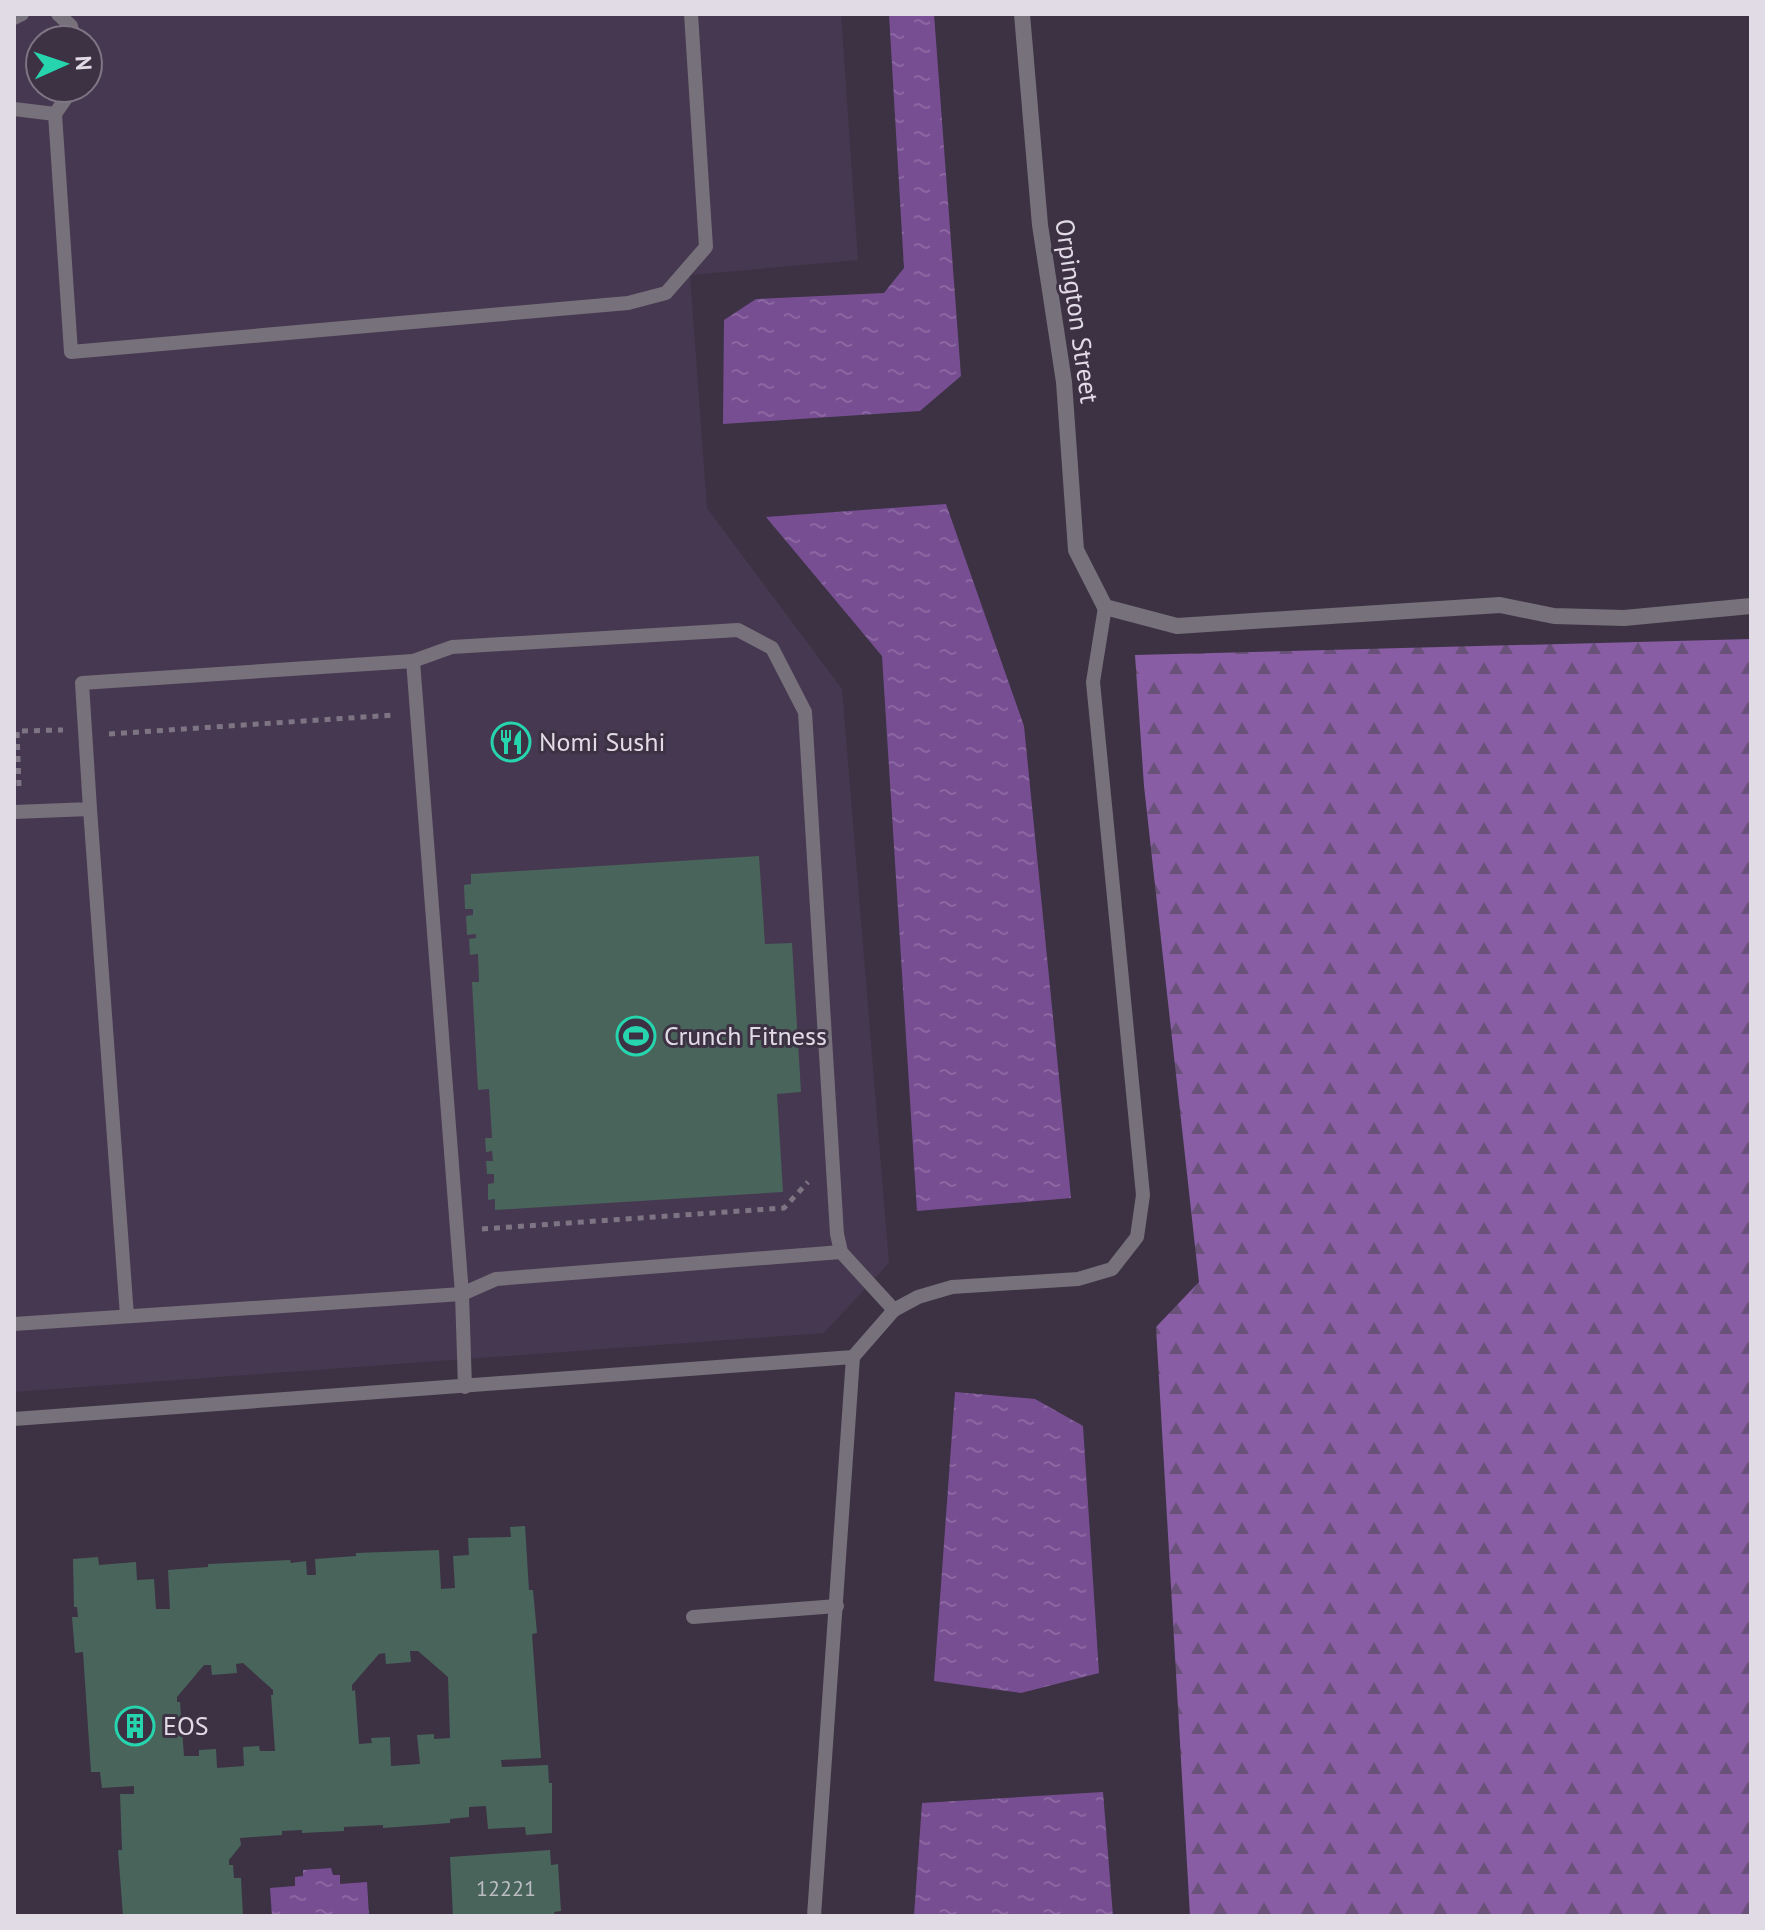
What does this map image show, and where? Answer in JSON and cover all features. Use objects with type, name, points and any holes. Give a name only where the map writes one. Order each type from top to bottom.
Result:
[{"type":"street","name":"Orpington Street","points":[[1022,14],[1040,225],[1064,382],[1076,550],[1105,607]]},
{"type":"street","points":[[1105,607],[1177,626],[1500,605],[1554,616],[1624,618],[1751,606]]},
{"type":"lane","points":[[14,18],[22,14]]},
{"type":"lane","points":[[62,104],[55,114],[71,352],[628,303],[666,293],[706,247],[691,14]]},
{"type":"lane","points":[[14,109],[55,114]]},
{"type":"lane","points":[[814,1916],[853,1357],[894,1310],[918,1297],[952,1287],[1078,1279],[1112,1269],[1137,1237],[1143,1195],[1093,682],[1105,607]]},
{"type":"lane","points":[[127,1316],[82,683],[413,661],[452,647],[738,630],[772,648],[805,712],[837,1234],[841,1252],[894,1310]]},
{"type":"lane","points":[[413,661],[462,1294],[465,1387]]},
{"type":"lane","points":[[14,812],[90,809]]},
{"type":"lane","points":[[14,1324],[462,1294],[496,1279],[841,1252]]},
{"type":"lane","points":[[14,1419],[853,1357]]},
{"type":"lane","points":[[693,1617],[837,1606]]},
{"type":"path","points":[[14,787],[19,786],[17,731],[62,729],[107,734],[417,714]]},
{"type":"path","points":[[479,1214],[480,1229],[784,1208],[818,1172]]},
{"type":"shaded area","points":[[14,14],[841,14],[858,260],[690,275],[707,508],[842,689],[889,1263],[824,1333],[14,1392]]},
{"type":"green space","points":[[1751,639],[1751,1916],[1190,1916],[1156,1327],[1199,1282],[1144,786],[1135,655]]},
{"type":"water","points":[[889,14],[934,14],[961,376],[920,411],[723,424],[724,320],[756,299],[884,293],[904,268]]},
{"type":"water","points":[[946,504],[1024,726],[1071,1198],[917,1211],[882,656],[766,517]]},
{"type":"water","points":[[955,1392],[1035,1399],[1083,1426],[1099,1673],[1021,1693],[934,1681]]},
{"type":"water","points":[[1103,1792],[1113,1916],[914,1916],[922,1803]]},
{"type":"water","points":[[331,1868],[333,1875],[340,1875],[340,1884],[367,1882],[369,1916],[272,1916],[270,1888],[295,1886],[295,1877],[303,1876],[303,1870]]},
{"type":"building","name":"Crunch Fitness","points":[[759,856],[765,944],[792,943],[801,1092],[777,1094],[783,1192],[495,1210],[495,1199],[488,1200],[488,1184],[494,1183],[494,1174],[487,1174],[486,1161],[493,1161],[492,1151],[486,1152],[485,1138],[492,1138],[489,1089],[478,1090],[472,982],[479,982],[478,954],[470,955],[469,939],[476,938],[476,934],[467,935],[466,916],[473,915],[473,909],[465,909],[464,885],[471,884],[471,874]]},
{"type":"building","name":"EOS","points":[[525,1526],[529,1590],[533,1590],[537,1633],[532,1634],[541,1758],[501,1760],[502,1767],[548,1765],[549,1783],[552,1783],[552,1833],[526,1835],[525,1827],[488,1829],[486,1806],[469,1807],[469,1817],[450,1819],[450,1823],[383,1828],[383,1825],[344,1827],[344,1831],[302,1833],[302,1830],[282,1831],[282,1835],[240,1838],[241,1845],[229,1860],[229,1865],[233,1865],[234,1878],[241,1878],[243,1916],[123,1916],[118,1850],[122,1850],[120,1794],[134,1794],[134,1786],[102,1788],[100,1772],[91,1772],[83,1652],[75,1653],[72,1617],[78,1617],[77,1607],[74,1607],[73,1559],[98,1557],[99,1565],[136,1562],[137,1580],[154,1579],[156,1609],[170,1609],[168,1570],[208,1567],[208,1564],[290,1560],[291,1563],[306,1561],[307,1575],[316,1575],[315,1559],[356,1556],[356,1553],[439,1550],[441,1589],[455,1588],[453,1556],[469,1555],[468,1538],[511,1537],[510,1527]],"holes":[[[410,1651],[418,1651],[448,1677],[450,1738],[434,1739],[434,1734],[417,1735],[420,1764],[391,1766],[390,1737],[371,1738],[372,1743],[359,1744],[352,1685],[379,1654],[385,1653],[386,1664],[411,1662]],[[243,1663],[273,1690],[275,1751],[260,1751],[259,1746],[243,1747],[244,1766],[217,1768],[216,1749],[199,1750],[199,1756],[184,1756],[177,1697],[204,1665],[211,1665],[212,1675],[237,1673],[236,1664]]]},
{"type":"building","points":[[550,1850],[551,1865],[558,1864],[561,1911],[554,1912],[555,1916],[453,1916],[450,1857]]},
{"type":"place","name":"Nomi Sushi","points":[[511,742]]},
{"type":"place","name":"Crunch Fitness","points":[[636,1036]]},
{"type":"place","name":"EOS","points":[[135,1726]]}]
